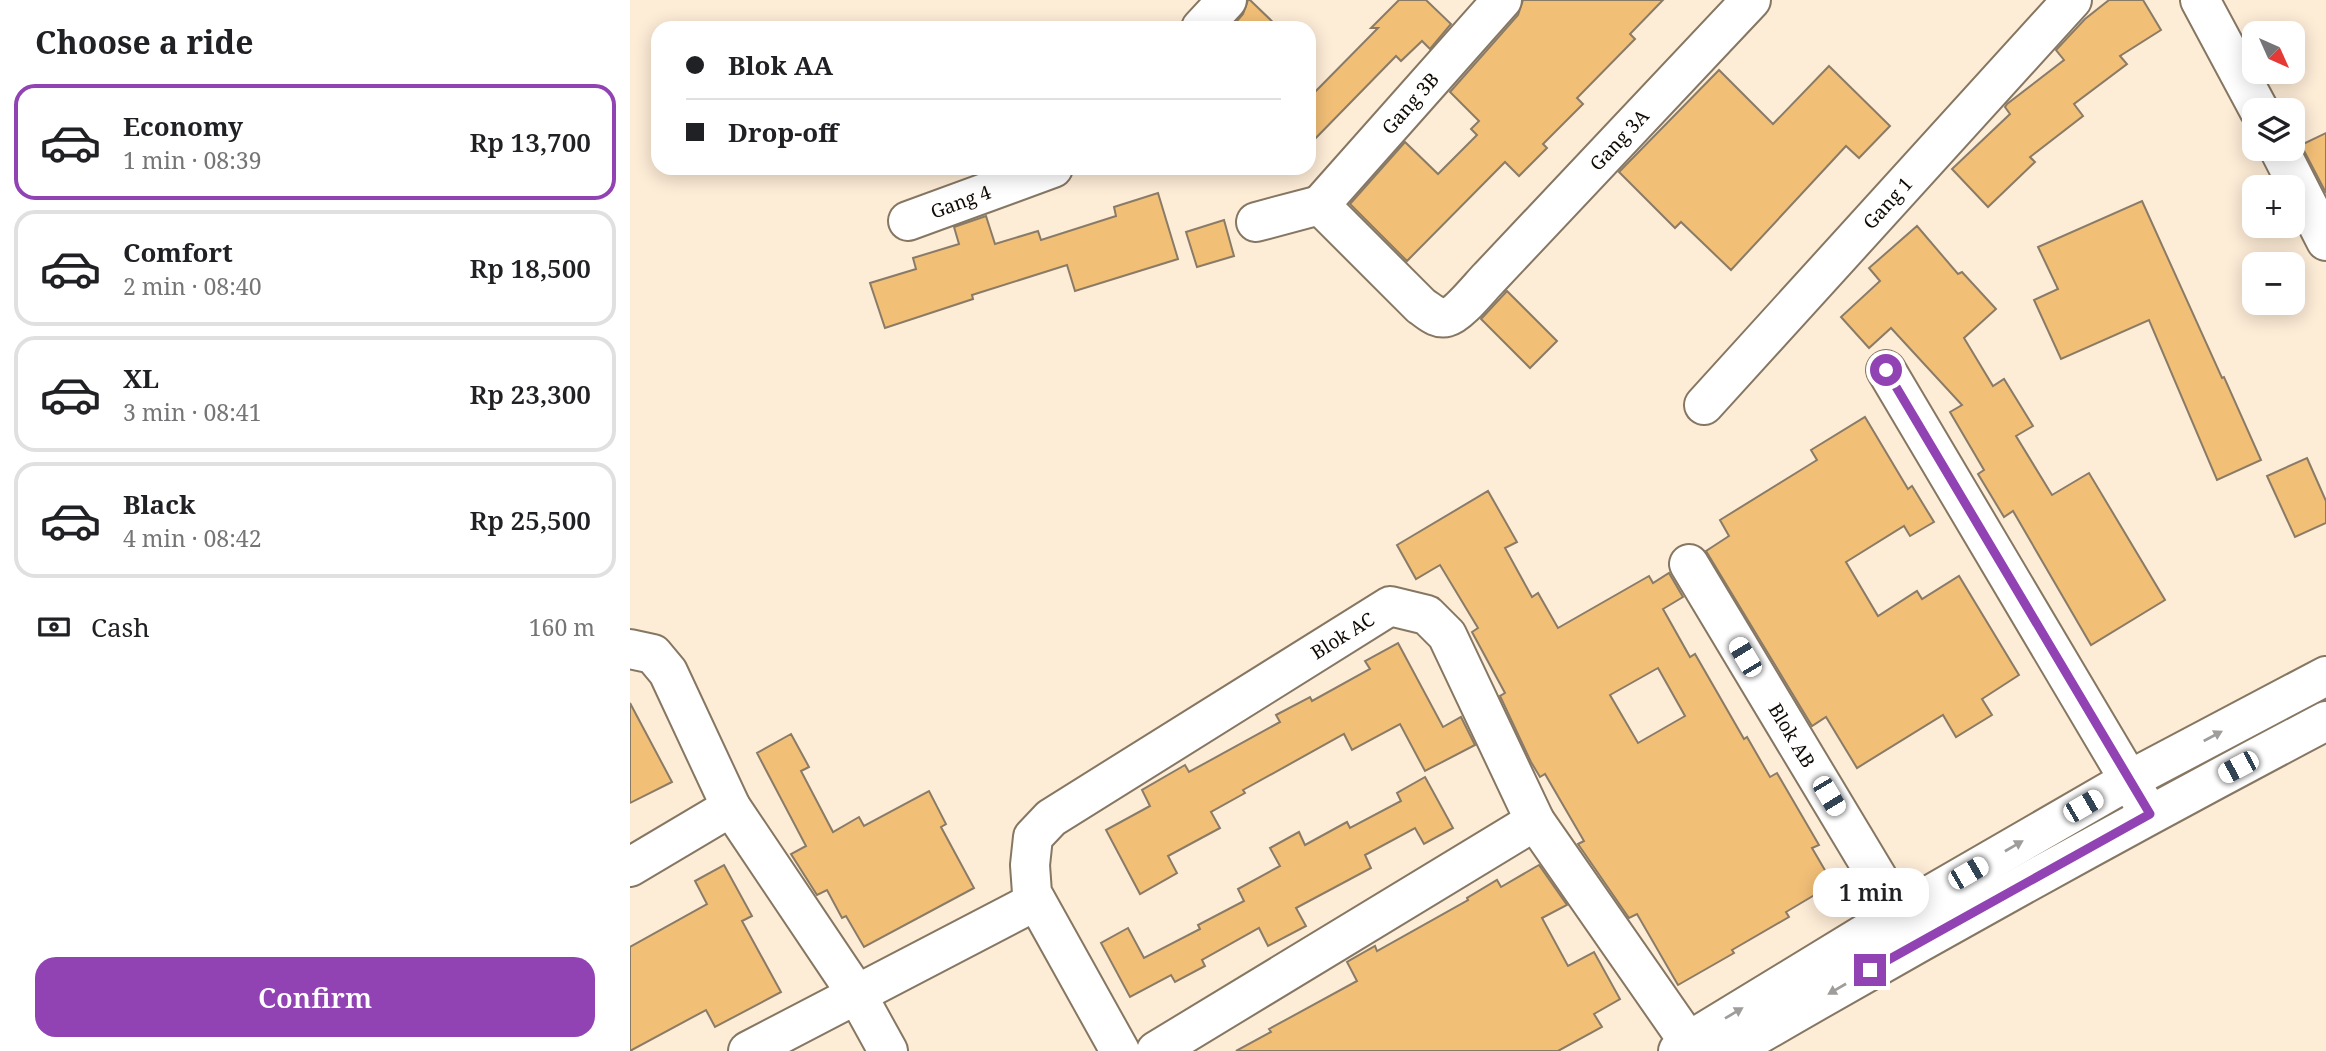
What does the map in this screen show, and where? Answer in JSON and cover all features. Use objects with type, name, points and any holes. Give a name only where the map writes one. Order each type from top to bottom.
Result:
[{"type":"street","points":[[1208,21],[1227,0]]},
{"type":"street","name":"Gang 3B","points":[[1320,205],[1502,0]]},
{"type":"street","name":"Gang 3A","points":[[1320,205],[1433,315],[1447,317],[1455,313],[1489,278],[1751,0]]},
{"type":"street","name":"Gang 1","points":[[1704,405],[2072,0]]},
{"type":"street","points":[[2200,0],[2253,98]]},
{"type":"street","points":[[2285,161],[2326,241]]},
{"type":"street","name":"Gang 4","points":[[908,221],[1034,175]]},
{"type":"street","points":[[1256,222],[1320,205]]},
{"type":"street","points":[[1886,370],[2150,814]]},
{"type":"street","name":"Blok AB","points":[[1689,564],[1908,928]]},
{"type":"street","name":"Blok AC","points":[[1120,1051],[1032,893],[1033,837],[1051,818],[1390,606],[1427,615],[1447,635],[1535,821],[1687,1048]]},
{"type":"street","points":[[630,649],[653,654],[668,672],[731,807],[856,993],[888,1051]]},
{"type":"street","points":[[1730,1051],[2129,780],[2326,676]]},
{"type":"street","points":[[1687,1048],[1908,928],[2150,814],[2326,721]]},
{"type":"street","points":[[630,867],[731,807]]},
{"type":"street","points":[[1156,1051],[1535,821]]},
{"type":"street","points":[[748,1051],[1036,901]]},
{"type":"building","points":[[1250,0],[1272,21],[1237,21]]},
{"type":"building","points":[[1399,0],[1426,0],[1451,24],[1430,49],[1422,41],[1401,61],[1396,56],[1316,138],[1316,91],[1378,28],[1371,28]]},
{"type":"building","points":[[1523,0],[1663,0],[1630,34],[1635,39],[1577,98],[1583,104],[1543,144],[1547,148],[1519,176],[1505,162],[1407,261],[1350,204],[1405,142],[1438,174],[1477,135],[1471,129],[1479,121],[1450,92],[1518,15]]},
{"type":"building","points":[[2109,0],[2143,0],[2161,30],[2120,56],[2127,64],[2074,104],[2083,116],[2030,157],[2035,162],[1988,207],[1952,169],[2010,114],[2005,107],[2007,104],[2064,60],[2056,50],[2085,19]]},
{"type":"building","points":[[1829,66],[1890,126],[1859,158],[1846,146],[1731,270],[1681,222],[1675,228],[1619,172],[1719,70],[1773,124]]},
{"type":"building","points":[[2326,133],[2326,193],[2305,153],[2305,143]]},
{"type":"building","points":[[1158,193],[1178,259],[1075,291],[1067,265],[972,295],[973,299],[885,328],[870,283],[916,269],[913,258],[959,244],[954,227],[986,216],[995,244],[1038,231],[1041,240],[1116,216],[1114,207]]},
{"type":"building","points":[[2142,201],[2261,460],[2217,480],[2149,320],[2061,359],[2034,300],[2058,289],[2038,247]]},
{"type":"building","points":[[1224,220],[1234,256],[1197,267],[1186,232]]},
{"type":"building","points":[[1917,226],[1958,274],[1962,272],[1996,309],[1964,338],[1993,386],[2004,379],[2033,426],[2016,436],[2052,495],[2089,473],[2165,600],[2091,645],[2013,511],[2004,517],[1978,474],[1984,470],[1950,412],[1962,405],[1891,328],[1869,348],[1841,317],[1880,281],[1869,268]]},
{"type":"building","points":[[1507,291],[1557,341],[1530,368],[1481,319]]},
{"type":"building","points":[[1865,417],[1908,489],[1912,486],[1934,522],[1910,536],[1904,526],[1846,562],[1878,616],[1917,591],[1922,599],[1959,576],[2019,675],[1982,699],[1992,715],[1956,737],[1943,715],[1857,768],[1826,717],[1812,726],[1706,551],[1729,536],[1720,520],[1817,460],[1811,450]]},
{"type":"building","points":[[2307,458],[2326,501],[2326,523],[2295,537],[2267,476]]},
{"type":"building","points":[[1488,491],[1517,542],[1505,548],[1532,597],[1538,593],[1558,628],[1649,576],[1653,583],[1669,573],[1683,597],[1663,609],[1690,657],[1695,654],[1744,739],[1747,737],[1770,777],[1777,773],[1819,845],[1812,848],[1833,884],[1786,912],[1789,917],[1732,950],[1734,953],[1678,985],[1637,914],[1629,918],[1578,844],[1584,841],[1545,774],[1540,777],[1531,762],[1500,696],[1505,693],[1472,632],[1478,628],[1440,565],[1416,579],[1397,545]],"holes":[[[1658,668],[1685,716],[1638,743],[1610,695]]]},
{"type":"building","points":[[1398,643],[1443,727],[1461,717],[1475,745],[1425,771],[1400,724],[1352,750],[1344,734],[1243,790],[1245,793],[1211,812],[1220,828],[1168,856],[1177,873],[1140,894],[1106,830],[1150,806],[1142,790],[1185,765],[1189,772],[1280,722],[1276,715],[1310,697],[1312,701],[1370,669],[1365,661]]},
{"type":"building","points":[[630,703],[672,782],[630,803]]},
{"type":"building","points":[[791,734],[809,767],[801,771],[833,832],[859,817],[864,826],[929,791],[946,824],[941,827],[974,888],[864,947],[846,916],[842,918],[827,890],[817,895],[791,854],[806,846],[757,753]]},
{"type":"building","points":[[1425,777],[1453,828],[1424,844],[1415,828],[1365,855],[1371,868],[1296,908],[1306,926],[1268,946],[1259,928],[1202,960],[1205,966],[1175,982],[1171,975],[1130,997],[1101,943],[1128,928],[1144,958],[1200,929],[1198,925],[1244,901],[1238,889],[1280,866],[1270,848],[1299,832],[1305,845],[1347,822],[1350,828],[1401,801],[1397,793]]},
{"type":"building","points":[[724,865],[752,916],[742,921],[781,992],[715,1027],[706,1010],[630,1051],[630,947],[707,904],[695,881]]},
{"type":"building","points":[[1539,865],[1567,905],[1542,918],[1568,966],[1594,952],[1620,999],[1594,1014],[1602,1027],[1558,1051],[1236,1051],[1271,1032],[1269,1029],[1357,981],[1347,962],[1375,946],[1377,951],[1468,900],[1467,898],[1497,880],[1501,887]]},
{"type":"route","points":[[1870,970],[2150,814],[1886,370]]}]
